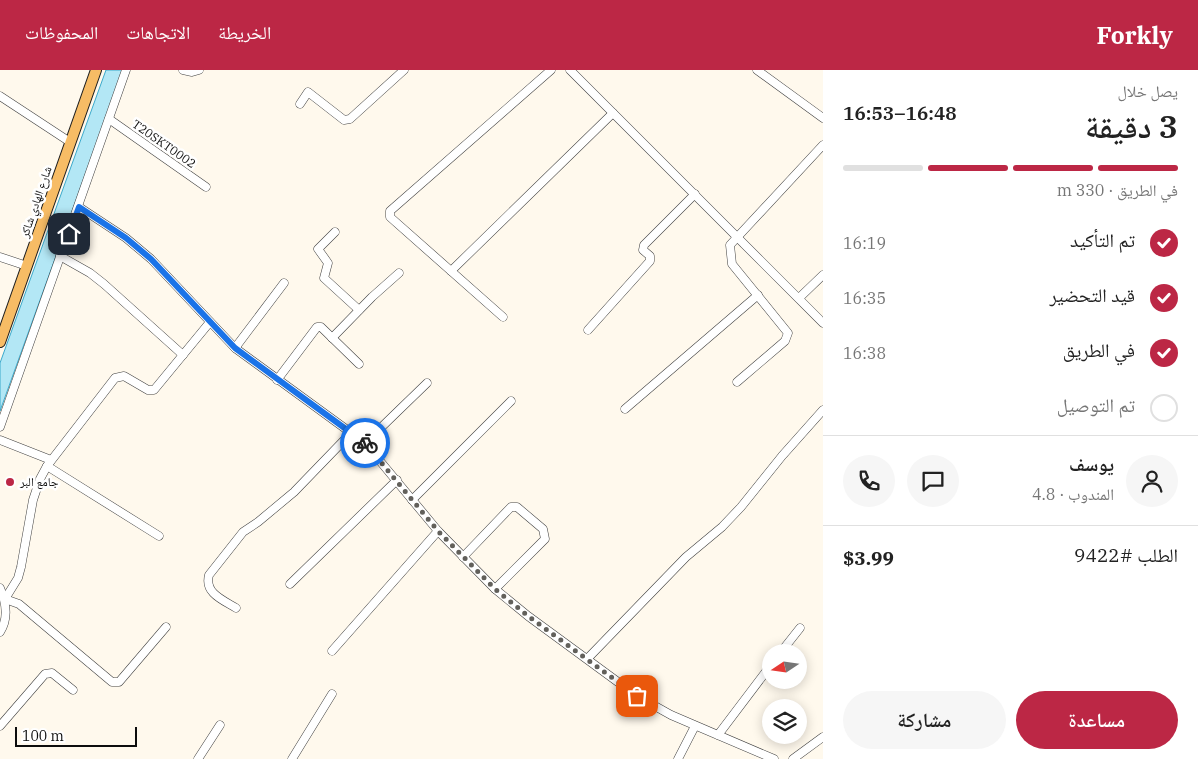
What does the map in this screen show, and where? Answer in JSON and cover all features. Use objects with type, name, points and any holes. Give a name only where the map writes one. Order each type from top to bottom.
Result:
[{"type":"main road","name":"شارع الهادي شاكر","points":[[0,342],[96,70]]},
{"type":"street","points":[[0,427],[126,70]]},
{"type":"street","points":[[183,70],[192,72],[198,70]]},
{"type":"street","points":[[300,104],[308,92],[344,120],[350,119],[404,70]]},
{"type":"street","points":[[503,317],[390,217],[390,211],[551,70]]},
{"type":"street","points":[[570,70],[823,323]]},
{"type":"street","points":[[757,70],[823,118]]},
{"type":"street","points":[[0,96],[70,142]]},
{"type":"street","points":[[451,271],[613,113]]},
{"type":"street","name":"T20SKT0002","points":[[109,119],[206,187]]},
{"type":"street","points":[[737,382],[788,337],[787,330],[732,264],[730,245],[823,145]]},
{"type":"street","points":[[588,330],[650,261],[650,256],[643,250],[644,244],[695,194]]},
{"type":"street","points":[[79,207],[126,238],[151,259],[235,348],[276,380],[365,443],[438,531],[495,589],[528,616],[588,658],[637,696],[695,726],[774,759]]},
{"type":"street","points":[[335,232],[318,249],[319,254],[328,264],[324,278],[358,310]]},
{"type":"street","points":[[60,256],[90,273],[104,284],[183,355]]},
{"type":"street","points":[[0,257],[27,266]]},
{"type":"street","points":[[332,338],[358,310],[399,273]]},
{"type":"street","points":[[799,298],[823,275]]},
{"type":"street","points":[[235,348],[284,283]]},
{"type":"street","points":[[625,409],[758,295]]},
{"type":"street","points":[[5,599],[19,573],[33,500],[49,463],[118,376],[124,376],[148,390],[154,390],[210,322]]},
{"type":"street","points":[[276,380],[315,328],[321,327],[359,364]]},
{"type":"street","points":[[365,443],[426,383]]},
{"type":"street","points":[[412,500],[511,401]]},
{"type":"street","points":[[588,658],[686,557],[722,527],[741,507],[782,456],[823,410]]},
{"type":"street","points":[[236,608],[211,592],[207,581],[209,575],[243,532],[294,492],[352,432]]},
{"type":"street","points":[[0,440],[49,463],[159,536]]},
{"type":"street","points":[[290,584],[397,480]]},
{"type":"street","points":[[463,557],[511,507],[517,508],[543,529],[545,539],[538,548],[495,589]]},
{"type":"street","points":[[332,651],[438,531]]},
{"type":"street","points":[[0,588],[5,599],[6,613],[0,632]]},
{"type":"street","points":[[5,599],[18,604],[112,682],[119,682],[166,626]]},
{"type":"street","points":[[787,644],[800,628]]},
{"type":"street","points":[[0,726],[45,674],[52,673],[73,690]]},
{"type":"street","points":[[718,735],[762,677]]},
{"type":"street","points":[[292,759],[332,694]]},
{"type":"street","points":[[198,759],[220,724]]},
{"type":"street","points":[[678,759],[695,726]]},
{"type":"street","points":[[793,759],[823,737]]},
{"type":"water","points":[[106,70],[123,70],[0,411],[0,363]]},
{"type":"way so far","points":[[365,443],[438,531],[495,589],[528,616],[588,658],[637,696]]},
{"type":"place","name":"جامع البر","points":[[10,482]]},
{"type":"route","points":[[69,234],[79,207],[126,238],[151,259],[235,348],[276,380],[365,443]]}]
